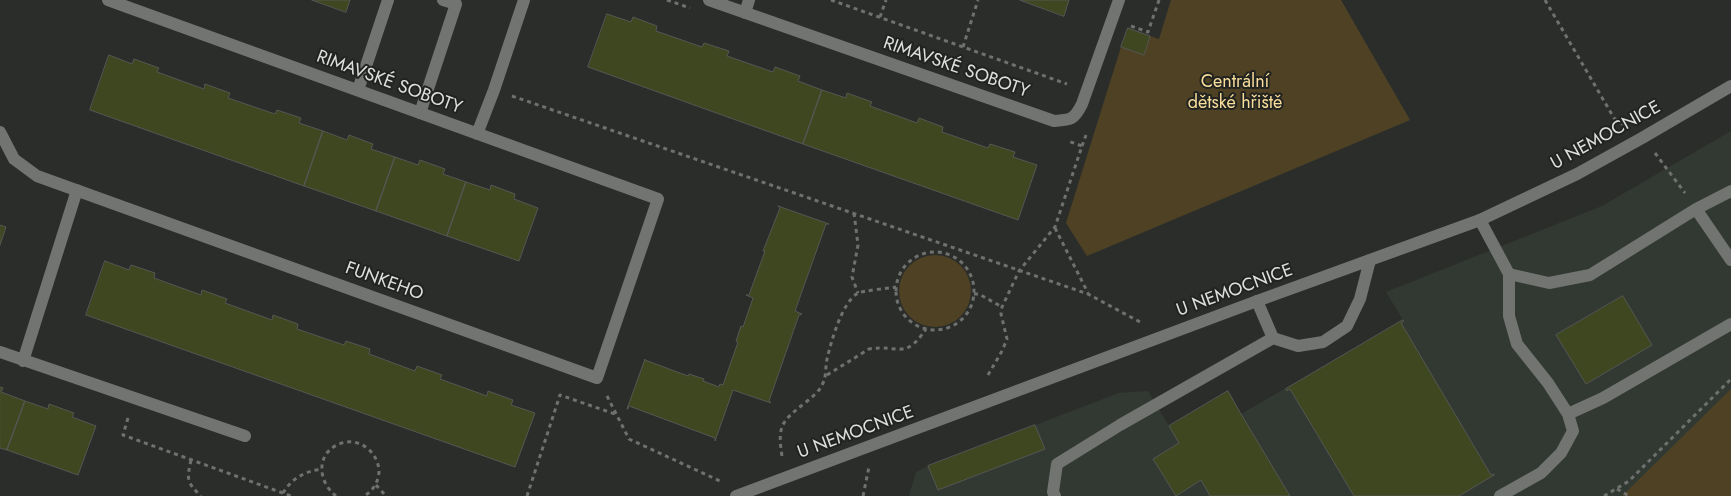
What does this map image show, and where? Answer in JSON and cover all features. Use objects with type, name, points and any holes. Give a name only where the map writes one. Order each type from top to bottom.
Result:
[{"type":"street","name":"RIMAVSKÉ SOBOTY","points":[[108,0],[658,199],[597,378]]},
{"type":"street","points":[[358,90],[388,0]]},
{"type":"street","points":[[420,113],[456,4],[443,0]]},
{"type":"street","points":[[477,134],[524,0]]},
{"type":"street","name":"RIMAVSKÉ SOBOTY","points":[[709,0],[1054,120],[1070,120],[1077,114],[1118,0]]},
{"type":"street","points":[[745,13],[749,0]]},
{"type":"street","name":"U NEMOCNICE","points":[[736,496],[1257,301],[1480,220],[1585,169],[1731,86]]},
{"type":"street","name":"FUNKEHO","points":[[0,132],[14,159],[23,168],[37,176],[597,378]]},
{"type":"street","points":[[23,360],[77,190]]},
{"type":"street","points":[[1508,274],[1549,283],[1590,275],[1696,209],[1731,191]]},
{"type":"street","points":[[1696,209],[1731,260]]},
{"type":"street","points":[[1480,220],[1508,274],[1509,316],[1517,344],[1548,383],[1568,414],[1573,430],[1561,454],[1541,472],[1500,496]]},
{"type":"street","points":[[1056,496],[1053,492],[1057,464],[1120,425],[1273,338],[1298,346],[1323,342],[1347,326],[1360,299],[1370,260]]},
{"type":"street","points":[[1257,301],[1273,338]]},
{"type":"street","points":[[1568,414],[1604,398],[1731,324]]},
{"type":"street","points":[[0,352],[245,436]]},
{"type":"path","points":[[667,0],[695,10]]},
{"type":"path","points":[[831,0],[1068,84]]},
{"type":"path","points":[[880,17],[886,0]]},
{"type":"path","points":[[963,47],[978,0]]},
{"type":"path","points":[[1545,0],[1614,118]]},
{"type":"path","points":[[494,90],[1088,294],[1165,336]]},
{"type":"path","points":[[988,375],[1007,339],[1001,314],[1002,307],[1019,271],[1055,227],[1082,146],[1063,139]]},
{"type":"path","points":[[1667,168],[1696,209]]},
{"type":"path","points":[[854,213],[858,245],[852,277],[858,294]]},
{"type":"path","points":[[1055,227],[1088,294]]},
{"type":"path","points":[[947,254],[951,246]]},
{"type":"path","points":[[927,252],[947,254],[960,261],[972,278],[974,294],[970,308],[956,324],[942,329],[926,329],[917,326],[905,316],[897,302],[896,287],[900,273],[914,258],[927,252]]},
{"type":"path","points":[[782,456],[780,438],[782,425],[822,387],[826,375],[826,361],[834,333],[843,312],[858,294],[896,287]]},
{"type":"path","points":[[974,294],[979,294],[1002,307]]},
{"type":"path","points":[[826,375],[869,349],[904,350],[913,345],[926,329]]},
{"type":"path","points":[[597,378],[629,439],[720,481]]},
{"type":"path","points":[[1604,496],[1629,481],[1731,379]]},
{"type":"path","points":[[527,496],[560,395],[616,414]]},
{"type":"path","points":[[134,398],[123,435],[291,496]]},
{"type":"path","points":[[336,496],[328,490],[323,480],[321,469],[323,459],[329,450],[338,444],[348,442],[368,447],[379,464],[379,475],[376,485],[364,496]]},
{"type":"path","points":[[191,460],[188,477],[190,486],[201,496]]},
{"type":"path","points":[[283,493],[294,479],[308,471],[321,469]]},
{"type":"path","points":[[376,485],[386,496]]},
{"type":"path","points":[[1616,489],[1629,496]]},
{"type":"shaded area","points":[[1731,131],[1731,496],[909,496],[916,472],[928,466],[1119,393],[1148,391],[1169,426],[1228,391],[1241,414],[1403,320],[1386,292],[1602,206]]},
{"type":"green space","name":"Centrální dětské hřiště","points":[[1171,0],[1341,0],[1410,120],[1087,256],[1066,223],[1121,47],[1144,55],[1150,36],[1159,39]]},
{"type":"green space","points":[[935,255],[955,261],[965,271],[971,291],[965,311],[955,321],[935,327],[915,321],[905,311],[899,291],[905,271],[915,261]]},
{"type":"green space","points":[[1731,389],[1731,496],[1622,496]]},
{"type":"building","points":[[312,0],[350,0],[346,12]]},
{"type":"building","points":[[1020,0],[1069,0],[1064,16]]},
{"type":"building","points":[[607,14],[631,22],[633,17],[657,26],[656,31],[702,47],[704,43],[729,51],[727,56],[773,72],[775,67],[800,76],[798,81],[822,90],[803,144],[588,67]]},
{"type":"building","points":[[1128,28],[1150,36],[1144,55],[1121,47]]},
{"type":"building","points":[[109,55],[132,64],[134,59],[159,68],[157,72],[204,89],[205,84],[230,93],[228,98],[275,114],[277,110],[301,118],[299,123],[323,131],[304,186],[90,110]]},
{"type":"building","points":[[822,90],[846,98],[847,93],[872,102],[870,106],[917,123],[919,118],[943,127],[942,132],[988,148],[990,144],[1015,152],[1013,157],[1037,165],[1018,220],[803,144]]},
{"type":"building","points":[[323,131],[347,140],[349,135],[373,144],[371,149],[395,157],[376,211],[304,186]]},
{"type":"building","points":[[395,157],[418,165],[420,160],[445,169],[443,174],[466,182],[447,236],[376,211]]},
{"type":"building","points":[[466,182],[490,190],[491,185],[515,194],[514,199],[538,208],[519,261],[447,236]]},
{"type":"building","points":[[778,206],[829,224],[826,224],[795,311],[802,314],[799,315],[769,401],[771,403],[733,390],[715,441],[715,438],[629,406],[627,409],[645,359],[688,376],[689,374],[704,379],[703,381],[719,387],[720,384],[723,385],[738,342],[736,341],[741,326],[743,327],[753,298],[746,295],[749,295],[765,251],[763,251],[780,208]]},
{"type":"building","points":[[0,225],[6,227],[0,245]]},
{"type":"building","points":[[105,261],[129,270],[131,265],[155,273],[154,278],[201,295],[202,290],[227,299],[225,303],[272,320],[273,315],[298,324],[297,329],[344,345],[346,341],[370,349],[369,354],[415,371],[417,366],[442,375],[440,379],[487,396],[488,391],[513,400],[511,405],[535,413],[515,467],[86,315]]},
{"type":"building","points":[[1623,296],[1652,345],[1586,384],[1556,335]]},
{"type":"building","points":[[1403,320],[1401,323],[1491,475],[1494,474],[1459,496],[1354,496],[1290,389],[1287,391],[1286,389]]},
{"type":"building","points":[[0,387],[3,388],[1,392],[25,401],[7,450],[0,448]]},
{"type":"building","points":[[1228,391],[1290,496],[1210,496],[1201,480],[1176,496],[1153,459],[1179,443],[1169,426]]},
{"type":"building","points":[[25,401],[48,409],[49,404],[74,413],[72,417],[96,426],[78,475],[7,450]]},
{"type":"building","points":[[1035,425],[1045,449],[938,490],[928,466]]}]
